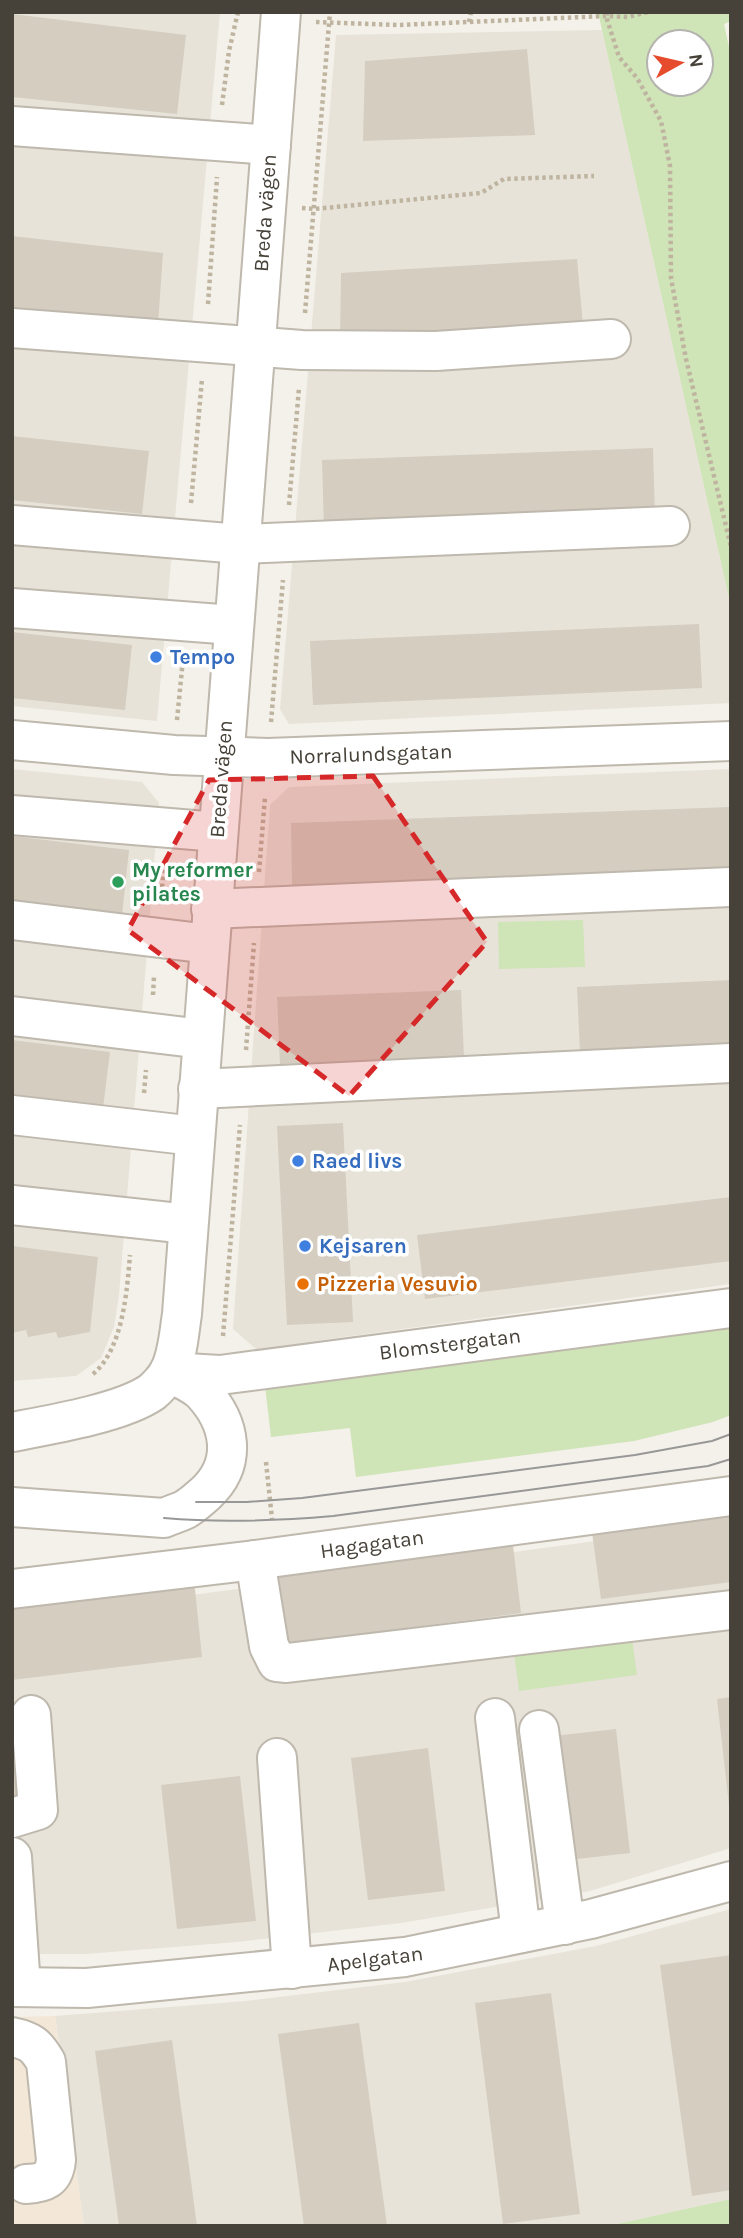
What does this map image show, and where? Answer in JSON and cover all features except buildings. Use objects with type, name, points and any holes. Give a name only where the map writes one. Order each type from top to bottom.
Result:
[{"type":"street","name":"Breda vägen","points":[[169,1372],[177,1348],[180,1325],[281,16]]},
{"type":"street","points":[[12,126],[271,145]]},
{"type":"street","points":[[12,328],[302,350],[436,351],[611,339]]},
{"type":"street","points":[[12,524],[240,544],[670,526]]},
{"type":"street","points":[[12,608],[233,625]]},
{"type":"street","name":"Norralundsgatan","points":[[12,740],[223,758],[731,741]]},
{"type":"street","points":[[12,815],[218,832]]},
{"type":"street","points":[[12,920],[210,926],[257,907],[731,887]]},
{"type":"street","points":[[12,1016],[202,1039]]},
{"type":"street","points":[[198,1089],[731,1063]]},
{"type":"street","points":[[12,1115],[195,1136]]},
{"type":"street","points":[[12,1205],[188,1224]]},
{"type":"street","name":"Blomstergatan","points":[[169,1372],[220,1375],[731,1308]]},
{"type":"street","points":[[12,1432],[125,1405],[153,1392],[169,1372],[200,1391],[207,1399],[223,1427],[228,1448],[226,1464],[216,1484],[196,1503],[164,1518],[12,1507]]},
{"type":"street","points":[[12,1488],[196,1503]]},
{"type":"street","name":"Hagagatan","points":[[12,1589],[255,1560],[731,1496]]},
{"type":"street","points":[[255,1560],[269,1646],[277,1661],[287,1663],[731,1610]]},
{"type":"street","points":[[12,1818],[38,1810],[30,1715]]},
{"type":"street","points":[[495,1718],[521,1933]]},
{"type":"street","points":[[539,1730],[565,1925]]},
{"type":"street","points":[[277,1758],[292,1969]]},
{"type":"street","points":[[12,1857],[17,1987]]},
{"type":"street","name":"Apelgatan","points":[[17,1987],[87,1988],[405,1957],[591,1919],[731,1881]]},
{"type":"street","points":[[12,2037],[29,2041],[46,2063],[56,2160],[55,2171],[49,2178],[26,2184]]},
{"type":"path","points":[[220,1375],[330,12]]},
{"type":"path","points":[[469,22],[471,12]]},
{"type":"path","points":[[281,16],[329,23],[399,25],[607,14],[628,17],[648,12]]},
{"type":"path","points":[[607,14],[619,57],[637,78],[661,121],[670,166],[671,278],[686,359],[731,547]]},
{"type":"path","points":[[266,205],[314,209],[481,193],[504,179],[594,176]]},
{"type":"highlighted area","points":[[373,776],[487,942],[349,1096],[128,930],[209,780]]},
{"type":"shaded area","points":[[12,12],[220,12],[157,721],[12,706]]},
{"type":"shaded area","points":[[602,30],[731,607],[731,703],[289,724],[280,709],[336,35]]},
{"type":"shaded area","points":[[12,769],[142,782],[159,803],[119,1295],[114,1327],[101,1358],[76,1376],[12,1381]]},
{"type":"shaded area","points":[[731,769],[731,1284],[256,1349],[233,1329],[270,805],[289,787]]},
{"type":"shaded area","points":[[731,1523],[731,1848],[590,1891],[401,1923],[237,1942],[86,1954],[12,1954],[12,1619]]},
{"type":"shaded area","points":[[731,1909],[731,2199],[598,2226],[84,2226],[55,2016],[246,2001],[405,1982],[596,1946]]},
{"type":"shaded area","points":[[55,2016],[84,2226],[12,2226],[12,2017]]},
{"type":"green space","points":[[598,12],[731,12],[731,21],[724,24],[731,56],[731,607]]},
{"type":"green space","points":[[583,920],[585,967],[499,969],[498,922]]},
{"type":"green space","points":[[731,1323],[731,1415],[713,1422],[634,1441],[356,1477],[350,1428],[271,1437],[265,1386]]},
{"type":"green space","points":[[631,1631],[637,1675],[519,1691],[513,1646]]},
{"type":"green space","points":[[731,2199],[731,2223],[718,2226],[598,2226],[617,2224]]},
{"type":"tram line","points":[[196,1502],[302,1498],[635,1455],[712,1441],[731,1434]]},
{"type":"tram line","points":[[164,1518],[248,1521],[333,1516],[708,1466],[731,1459]]},
{"type":"place","name":"Tempo","points":[[156,657]]},
{"type":"place","name":"My reformer pilates","points":[[118,882]]},
{"type":"place","name":"Raed livs","points":[[298,1161]]},
{"type":"place","name":"Kejsaren","points":[[305,1246]]},
{"type":"place","name":"Pizzeria Vesuvio","points":[[303,1284]]}]
